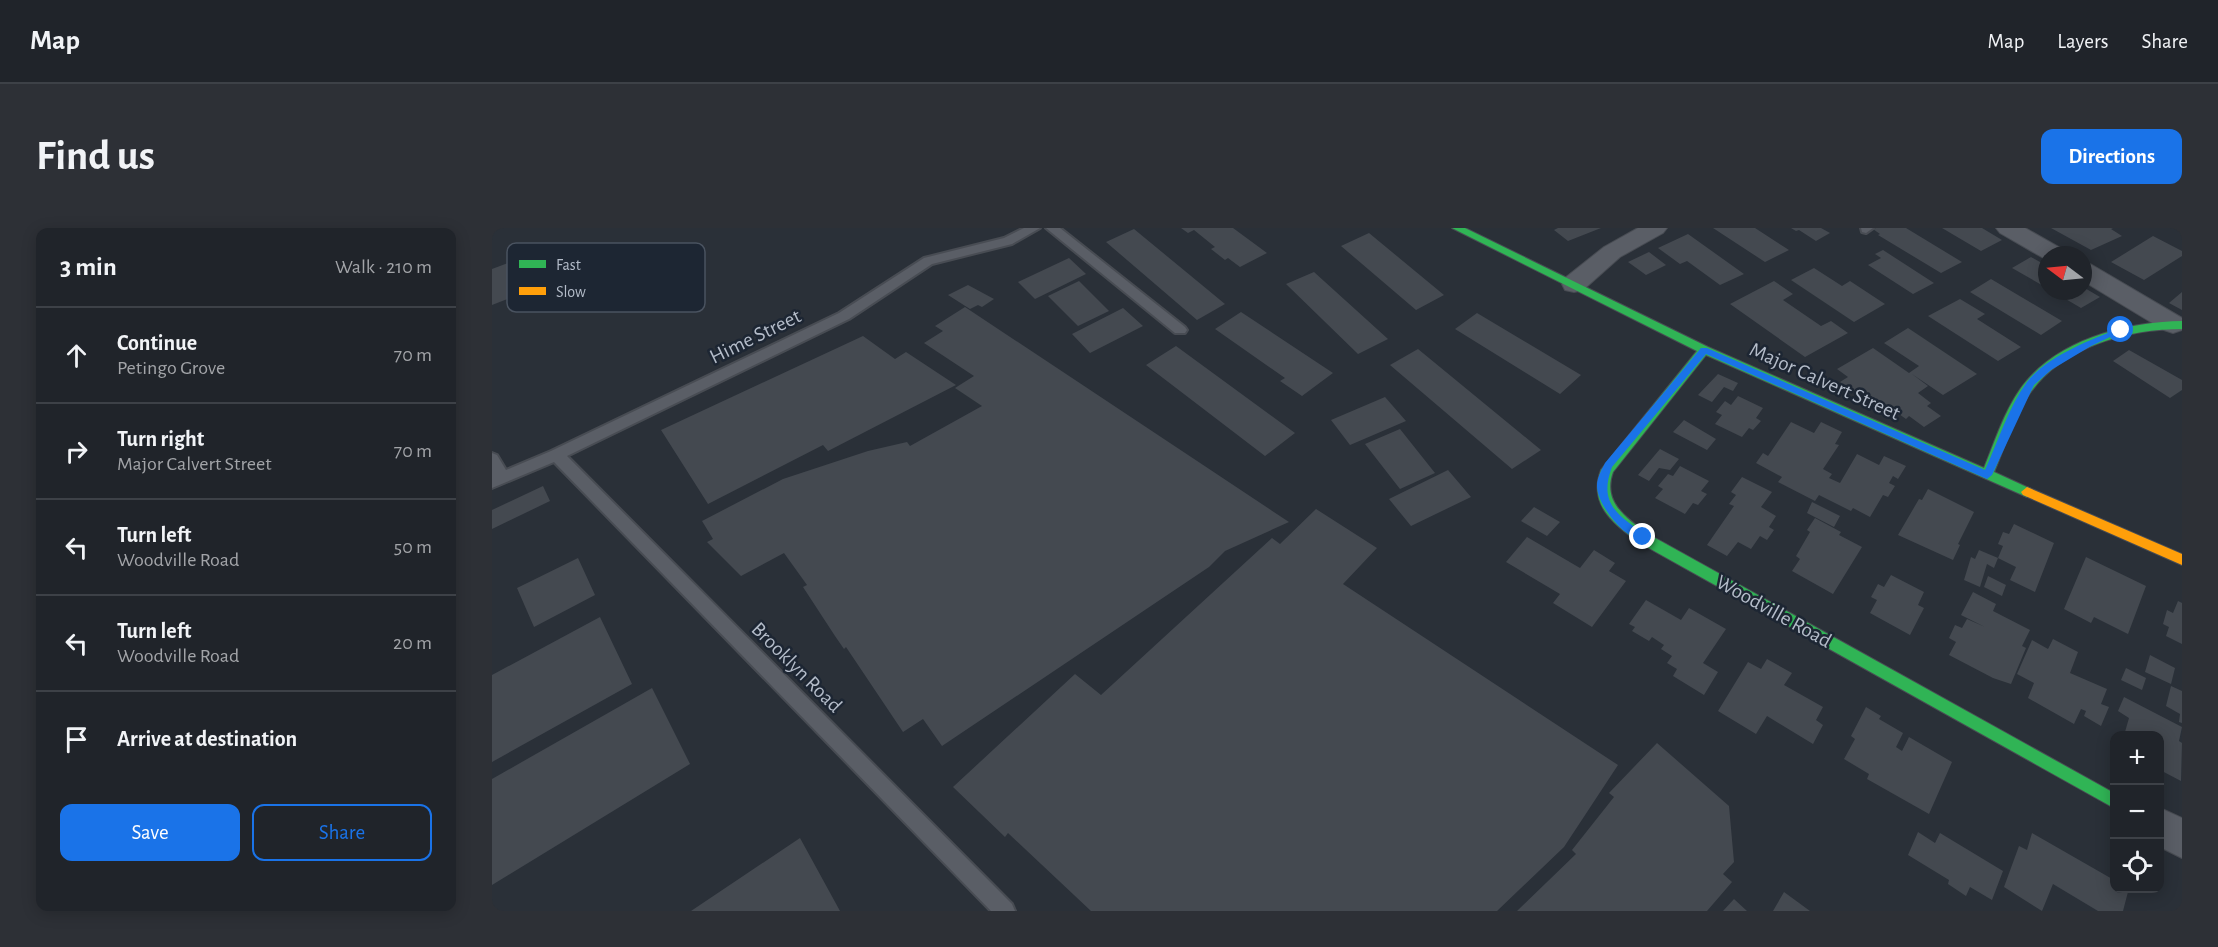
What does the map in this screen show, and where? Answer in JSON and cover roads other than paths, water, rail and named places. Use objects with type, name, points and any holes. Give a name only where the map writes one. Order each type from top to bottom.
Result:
[{"type":"street","name":"Major Calvert Street","points":[[1457,228],[1704,350],[2182,560]]},
{"type":"street","points":[[1574,284],[1612,252],[1655,228]]},
{"type":"street","points":[[2008,228],[2040,246]]},
{"type":"street","points":[[2092,275],[2177,325]]},
{"type":"street","points":[[1987,475],[2031,383],[2048,368],[2088,344],[2121,330],[2142,326],[2177,325]]},
{"type":"street","name":"Woodville Road","points":[[1704,350],[1609,466],[1601,484],[1605,501],[1617,519],[1643,537],[2110,798]]},
{"type":"street","points":[[2164,828],[2182,839]]},
{"type":"lane","name":"Hime Street","points":[[498,480],[556,455],[844,316],[928,261],[1008,242],[1034,228]]},
{"type":"lane","points":[[1052,228],[1180,330]]},
{"type":"lane","name":"Brooklyn Road","points":[[556,455],[1005,911]]},
{"type":"lane","points":[[492,459],[498,480]]}]
